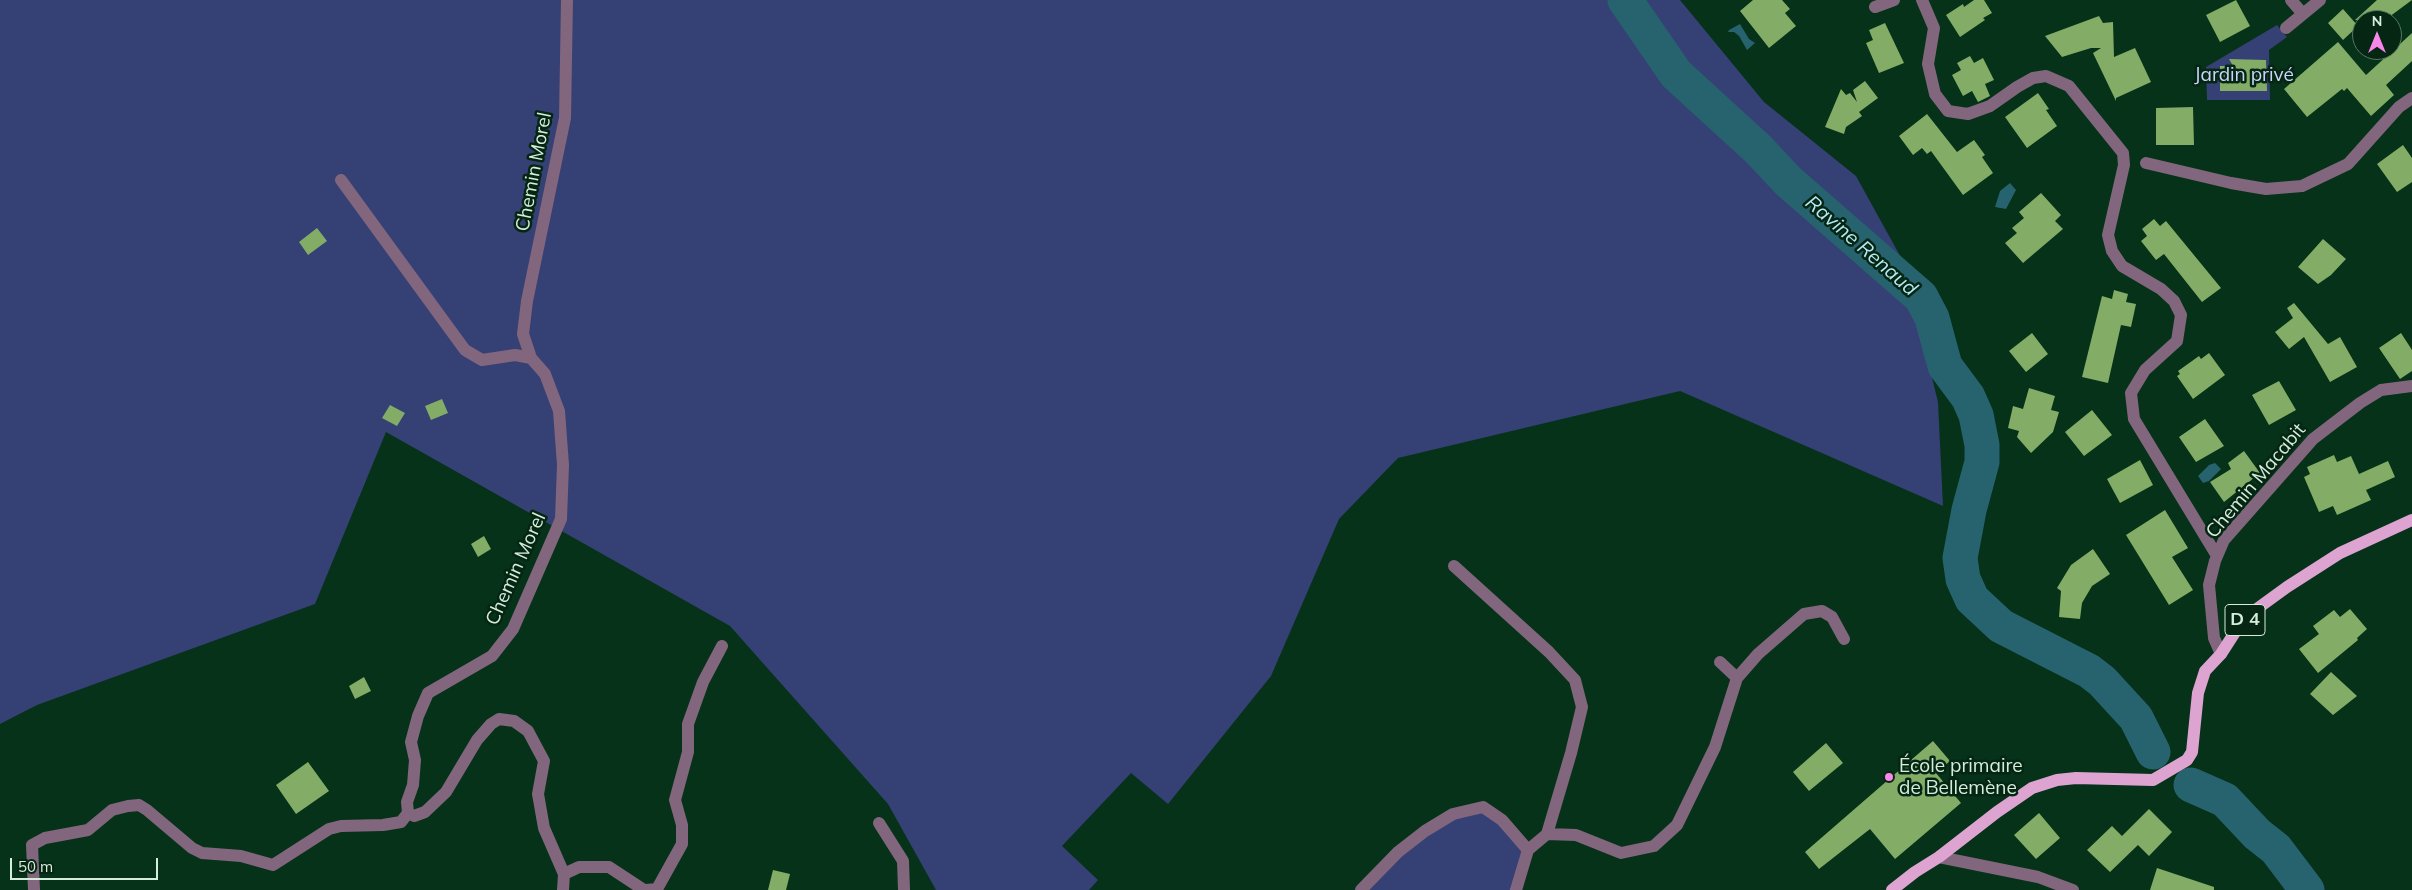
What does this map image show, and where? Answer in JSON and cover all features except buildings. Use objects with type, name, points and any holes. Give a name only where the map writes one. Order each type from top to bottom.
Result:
[{"type":"main road","name":"D 4","points":[[1892,890],[1914,872],[1939,857],[1996,812],[2032,788],[2057,780],[2076,778],[2153,780],[2187,760],[2192,752],[2198,693],[2205,671],[2221,654],[2239,626],[2254,611],[2286,587],[2340,553],[2412,520]]},
{"type":"street","name":"Chemin Morel","points":[[408,813],[407,802],[413,784],[415,760],[411,742],[418,716],[428,693],[492,656],[513,629],[561,519],[563,465],[559,411],[545,374],[531,358],[523,334],[527,301],[566,118],[567,0]]},
{"type":"street","points":[[1875,7],[1894,0]]},
{"type":"street","points":[[1922,0],[1934,28],[1928,64],[1935,94],[1948,111],[1968,114],[1990,106],[2016,87],[2033,78],[2046,76],[2069,86],[2123,153],[2124,165],[2108,235],[2112,251],[2122,266],[2161,289],[2174,301],[2181,315],[2178,341],[2145,370],[2131,393],[2134,419],[2217,556]]},
{"type":"street","points":[[2291,0],[2303,14]]},
{"type":"street","points":[[2286,28],[2320,0]]},
{"type":"street","points":[[2146,163],[2239,185],[2266,188],[2302,186],[2348,164],[2399,107],[2412,98]]},
{"type":"street","points":[[341,180],[465,350],[482,360],[515,355],[531,358]]},
{"type":"street","name":"Chemin Macabit","points":[[2221,654],[2214,638],[2209,585],[2217,556],[2224,540],[2313,439],[2360,403],[2381,390],[2412,386]]},
{"type":"street","points":[[1454,566],[1549,652],[1575,680],[1582,707],[1571,754],[1547,834],[1528,850],[1516,890]]},
{"type":"street","points":[[1547,834],[1576,835],[1621,853],[1654,846],[1677,825],[1715,747],[1737,678],[1758,654],[1804,614],[1822,611],[1832,617],[1844,639]]},
{"type":"street","points":[[564,874],[579,867],[609,867],[645,890],[657,889],[682,844],[682,825],[676,800],[688,752],[688,724],[703,682],[722,646]]},
{"type":"street","points":[[1720,662],[1737,678]]},
{"type":"street","points":[[34,890],[32,845],[45,838],[88,830],[112,810],[128,806],[138,806],[146,810],[192,848],[202,853],[241,856],[273,865],[329,829],[341,826],[401,822],[408,813],[414,816],[425,812],[446,792],[477,740],[498,720],[514,721],[528,731],[544,761],[538,794],[544,828],[564,874],[563,890]]},
{"type":"street","points":[[1360,890],[1398,852],[1425,831],[1453,814],[1483,807],[1502,820],[1528,850]]},
{"type":"street","points":[[879,824],[903,861],[904,890]]},
{"type":"street","points":[[1939,857],[2038,878],[2073,890]]},
{"type":"green space","points":[[0,0],[1680,0],[1764,102],[1856,176],[1904,263],[1938,402],[1943,506],[1680,391],[1398,458],[1339,519],[1271,676],[1168,804],[1131,773],[1062,846],[1098,880],[1089,890],[936,890],[888,804],[730,626],[386,432],[315,604],[37,705],[0,724]]},
{"type":"green space","name":"Jardin privé","points":[[2277,25],[2287,37],[2269,50],[2270,100],[2207,100],[2206,67]]},
{"type":"green space","points":[[1483,807],[1528,850],[1516,890],[1361,890],[1425,831]]},
{"type":"shaded area","points":[[1740,24],[1749,39],[1755,43],[1747,50],[1739,36],[1734,32],[1728,32]]},
{"type":"shaded area","points":[[2010,183],[2016,190],[2006,209],[1995,207],[2000,191]]},
{"type":"shaded area","points":[[2215,463],[2221,469],[2209,481],[2203,483],[2198,476],[2209,465]]},
{"type":"waterway","name":"Ravine Renaud","points":[[1625,0],[1676,74],[1759,150],[1788,181],[1921,297],[1932,318],[1945,366],[1968,397],[1976,415],[1982,445],[1982,462],[1969,510],[1960,558],[1963,579],[1972,599],[2001,626],[2089,671],[2102,681],[2136,718],[2153,752]]},
{"type":"waterway","name":"Ravine Renaud","points":[[2191,785],[2225,800],[2257,834],[2276,849],[2307,890]]},
{"type":"place","name":"École primaire de Bellemène","points":[[1889,777]]}]
